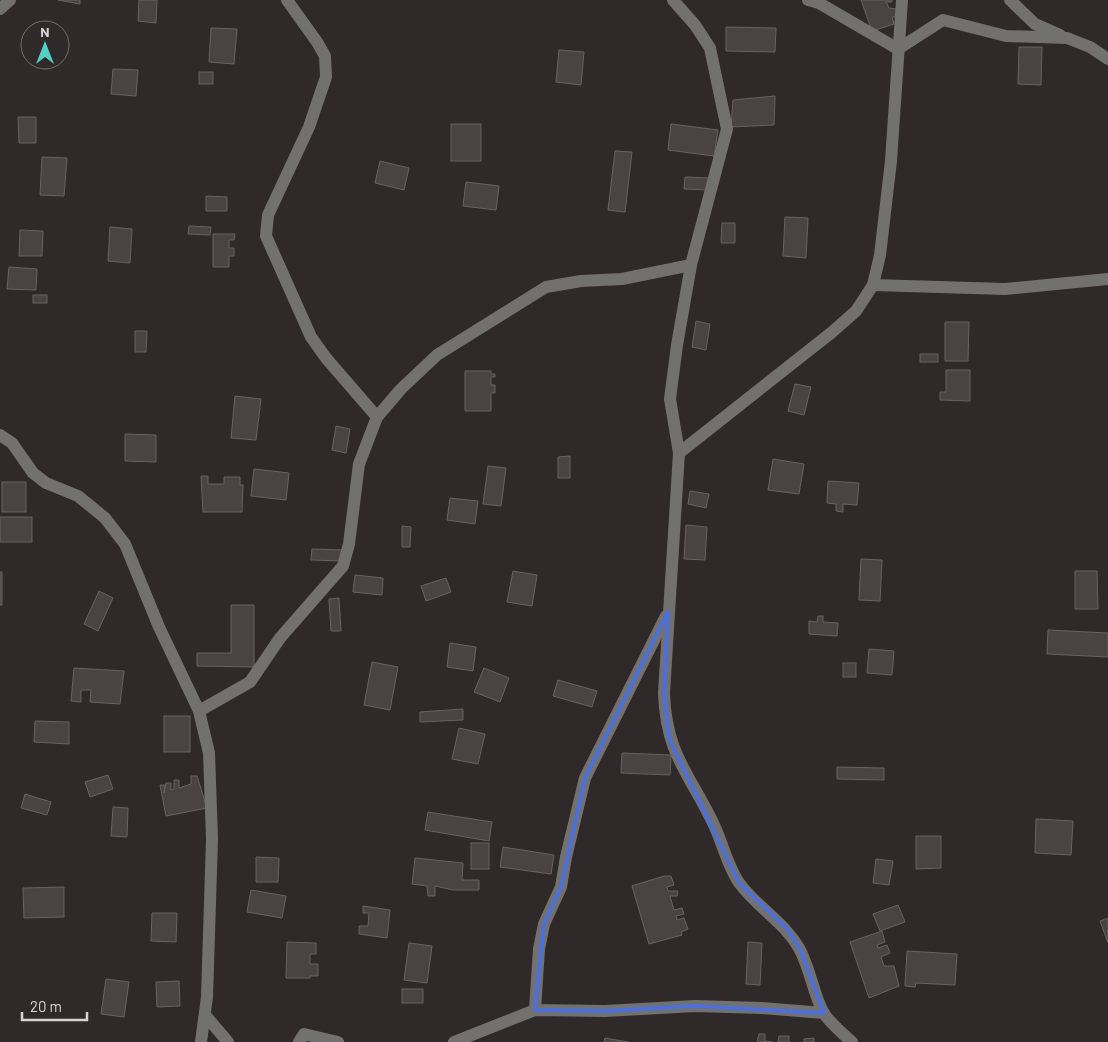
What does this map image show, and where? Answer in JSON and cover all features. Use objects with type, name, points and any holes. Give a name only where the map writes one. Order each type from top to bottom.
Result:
[{"type":"street","points":[[0,9],[10,0]]},
{"type":"street","points":[[287,0],[325,56],[326,77],[309,127],[268,215],[266,236],[311,337],[326,358],[377,417]]},
{"type":"street","points":[[673,0],[695,25],[710,48],[727,129],[691,265],[670,399],[679,453],[668,612],[664,693],[665,717],[670,739],[681,767],[714,825],[739,883],[757,904],[787,929],[800,949],[824,1013],[852,1042]]},
{"type":"street","points":[[808,0],[818,3],[898,48]]},
{"type":"street","points":[[679,453],[831,333],[856,310],[873,286],[880,255],[891,161],[902,0]]},
{"type":"street","points":[[1010,0],[1035,24],[1090,47],[1108,60]]},
{"type":"street","points":[[898,48],[943,20],[1006,36],[1067,38]]},
{"type":"street","points":[[199,711],[250,682],[280,638],[343,566],[349,544],[359,464],[377,417],[400,388],[437,355],[546,286],[581,281],[622,279],[691,265]]},
{"type":"street","points":[[873,286],[1005,289],[1090,283],[1108,279]]},
{"type":"street","points":[[0,435],[12,443],[33,473],[46,483],[78,496],[105,518],[125,544],[159,627],[199,711],[209,753],[212,839],[208,997],[201,1042]]},
{"type":"street","points":[[535,1010],[540,941],[544,924],[561,888],[566,857],[585,778],[668,612]]},
{"type":"street","points":[[454,1042],[535,1010],[605,1011],[695,1006],[761,1008],[824,1013]]},
{"type":"street","points":[[205,1014],[228,1042]]},
{"type":"street","points":[[298,1042],[304,1034],[338,1042]]},
{"type":"highlighted area","points":[[668,612],[664,693],[669,739],[739,883],[787,929],[800,949],[824,1013],[695,1006],[605,1011],[535,1010],[544,924],[561,887],[585,778]]},
{"type":"building","points":[[58,0],[80,0],[80,4]]},
{"type":"building","points":[[139,0],[157,0],[156,23],[138,21]]},
{"type":"building","points":[[861,0],[892,0],[892,2],[886,2],[889,8],[897,9],[897,17],[892,17],[894,24],[872,31]]},
{"type":"building","points":[[726,27],[776,28],[775,52],[726,51]]},
{"type":"building","points":[[211,28],[237,29],[234,64],[209,62]]},
{"type":"building","points":[[1019,47],[1042,47],[1041,85],[1018,84]]},
{"type":"building","points":[[559,50],[584,52],[581,85],[556,82]]},
{"type":"building","points":[[113,69],[138,70],[136,96],[111,94]]},
{"type":"building","points":[[199,72],[213,72],[213,84],[199,84]]},
{"type":"building","points":[[775,96],[774,125],[731,127],[733,100]]},
{"type":"building","points":[[18,117],[36,117],[36,143],[19,143]]},
{"type":"building","points":[[451,124],[481,124],[481,161],[451,161]]},
{"type":"building","points":[[671,124],[718,130],[714,156],[668,150]]},
{"type":"building","points":[[615,151],[632,152],[625,212],[608,210]]},
{"type":"building","points":[[42,157],[67,158],[64,196],[40,195]]},
{"type":"building","points":[[380,161],[409,168],[404,190],[375,183]]},
{"type":"building","points":[[685,177],[710,178],[710,190],[684,189]]},
{"type":"building","points":[[466,182],[499,186],[496,210],[463,206]]},
{"type":"building","points":[[206,196],[227,197],[227,211],[206,211]]},
{"type":"building","points":[[785,217],[808,218],[806,258],[783,256]]},
{"type":"building","points":[[722,223],[735,223],[735,243],[721,243]]},
{"type":"building","points":[[189,226],[211,227],[210,235],[188,234]]},
{"type":"building","points":[[110,227],[132,229],[130,263],[108,261]]},
{"type":"building","points":[[20,230],[43,231],[42,256],[19,256]]},
{"type":"building","points":[[213,234],[235,234],[234,240],[229,240],[229,248],[234,248],[234,256],[229,256],[229,267],[213,267]]},
{"type":"building","points":[[9,267],[37,269],[36,290],[7,289]]},
{"type":"building","points":[[33,295],[47,295],[47,303],[33,303]]},
{"type":"building","points":[[696,321],[710,324],[706,350],[692,347]]},
{"type":"building","points":[[945,322],[969,322],[968,361],[945,361]]},
{"type":"building","points":[[135,331],[147,331],[146,352],[135,352]]},
{"type":"building","points":[[920,354],[938,354],[938,362],[920,362]]},
{"type":"building","points":[[946,370],[970,370],[970,401],[940,400],[940,392],[946,392]]},
{"type":"building","points":[[465,371],[491,371],[491,374],[495,374],[495,377],[491,377],[491,385],[495,385],[495,393],[491,393],[491,411],[465,411]]},
{"type":"building","points":[[795,384],[811,387],[804,415],[788,411]]},
{"type":"building","points":[[235,396],[261,399],[256,440],[231,438]]},
{"type":"building","points":[[336,426],[350,429],[346,453],[332,450]]},
{"type":"building","points":[[125,434],[156,435],[156,462],[125,461]]},
{"type":"building","points":[[570,456],[570,478],[558,478],[558,457]]},
{"type":"building","points":[[773,459],[804,464],[799,494],[768,490]]},
{"type":"building","points":[[488,466],[506,468],[501,506],[483,504]]},
{"type":"building","points":[[254,469],[289,473],[286,500],[251,496]]},
{"type":"building","points":[[201,476],[208,476],[208,484],[224,484],[224,477],[240,477],[240,485],[243,485],[242,512],[203,512]]},
{"type":"building","points":[[828,481],[859,483],[857,505],[843,504],[843,512],[836,511],[836,504],[827,503]]},
{"type":"building","points":[[2,482],[26,482],[26,512],[2,512]]},
{"type":"building","points":[[690,491],[709,494],[706,508],[688,504]]},
{"type":"building","points":[[450,498],[478,501],[475,524],[447,520]]},
{"type":"building","points":[[0,517],[32,517],[32,542],[0,542]]},
{"type":"building","points":[[686,525],[707,527],[705,560],[684,559]]},
{"type":"building","points":[[402,526],[411,527],[410,547],[402,547]]},
{"type":"building","points":[[312,549],[343,550],[342,561],[311,560]]},
{"type":"building","points":[[861,559],[882,560],[880,601],[859,600]]},
{"type":"building","points":[[513,571],[537,575],[532,606],[507,602]]},
{"type":"building","points":[[1075,571],[1097,571],[1098,609],[1075,609]]},
{"type":"building","points":[[0,572],[2,572],[2,605],[0,605]]},
{"type":"building","points":[[355,575],[383,578],[382,595],[353,592]]},
{"type":"building","points":[[446,578],[451,592],[426,601],[421,586]]},
{"type":"building","points":[[99,591],[113,598],[98,631],[84,624]]},
{"type":"building","points":[[339,598],[341,631],[331,631],[329,599]]},
{"type":"building","points":[[231,605],[254,605],[254,667],[197,666],[197,653],[231,653]]},
{"type":"building","points":[[818,616],[823,616],[823,622],[838,623],[837,636],[809,634],[809,621],[817,622]]},
{"type":"building","points":[[1048,630],[1108,633],[1108,657],[1047,654]]},
{"type":"building","points":[[450,643],[476,647],[473,671],[447,667]]},
{"type":"building","points":[[869,649],[894,651],[892,675],[867,673]]},
{"type":"building","points":[[372,662],[398,667],[390,710],[364,705]]},
{"type":"building","points":[[843,663],[856,663],[856,677],[843,677]]},
{"type":"building","points":[[74,668],[124,671],[120,704],[90,702],[91,690],[81,690],[81,702],[71,701]]},
{"type":"building","points":[[484,668],[509,678],[500,702],[474,692]]},
{"type":"building","points":[[558,680],[597,691],[592,707],[553,696]]},
{"type":"building","points":[[463,709],[463,720],[420,722],[420,712]]},
{"type":"building","points":[[164,716],[190,716],[190,752],[164,752]]},
{"type":"building","points":[[35,721],[69,722],[69,744],[34,742]]},
{"type":"building","points":[[459,728],[485,734],[478,764],[452,759]]},
{"type":"building","points":[[622,753],[671,755],[670,775],[621,773]]},
{"type":"building","points":[[837,767],[884,768],[884,780],[837,779]]},
{"type":"building","points":[[108,775],[113,789],[90,797],[85,782]]},
{"type":"building","points":[[191,776],[197,776],[207,808],[166,816],[160,785],[165,785],[164,793],[166,783],[171,783],[171,790],[174,789],[174,780],[179,780],[179,788],[191,784]]},
{"type":"building","points":[[25,794],[51,802],[47,815],[21,808]]},
{"type":"building","points":[[113,807],[128,808],[127,837],[111,836]]},
{"type":"building","points":[[428,812],[492,822],[489,841],[425,830]]},
{"type":"building","points":[[1036,819],[1073,821],[1071,855],[1035,853]]},
{"type":"building","points":[[916,836],[941,836],[941,868],[916,869]]},
{"type":"building","points":[[471,843],[489,843],[489,869],[471,869]]},
{"type":"building","points":[[503,847],[554,855],[551,874],[500,867]]},
{"type":"building","points":[[256,857],[279,858],[278,882],[256,882]]},
{"type":"building","points":[[415,858],[463,863],[462,880],[479,880],[479,890],[453,890],[435,886],[435,896],[428,896],[427,886],[412,884]]},
{"type":"building","points":[[876,859],[893,861],[889,885],[873,883]]},
{"type":"building","points":[[664,876],[671,876],[674,885],[667,887],[668,891],[678,891],[677,896],[670,896],[674,910],[682,908],[684,914],[676,916],[677,920],[684,918],[688,929],[681,932],[682,935],[649,944],[632,886]]},
{"type":"building","points":[[64,887],[64,917],[24,918],[23,888]]},
{"type":"building","points":[[251,890],[286,896],[282,918],[247,912]]},
{"type":"building","points":[[898,905],[905,922],[880,931],[873,914]]},
{"type":"building","points":[[363,906],[390,910],[387,938],[359,934],[359,926],[368,926],[369,913],[363,913]]},
{"type":"building","points":[[152,913],[177,913],[176,942],[151,941]]},
{"type":"building","points":[[1108,918],[1108,943],[1100,921]]},
{"type":"building","points":[[882,931],[885,942],[877,945],[878,948],[887,945],[890,953],[881,957],[884,966],[894,966],[899,986],[869,998],[850,942]]},
{"type":"building","points":[[287,942],[316,943],[316,954],[310,954],[310,964],[318,964],[318,976],[286,978]]},
{"type":"building","points":[[748,942],[762,943],[760,985],[746,984]]},
{"type":"building","points":[[409,943],[432,946],[427,983],[404,980]]},
{"type":"building","points":[[907,951],[957,954],[955,985],[916,983],[915,987],[905,986]]},
{"type":"building","points":[[106,979],[129,982],[124,1017],[101,1014]]},
{"type":"building","points":[[179,981],[180,1006],[157,1007],[156,982]]},
{"type":"building","points":[[402,989],[423,989],[423,1003],[402,1003]]},
{"type":"building","points":[[759,1034],[765,1034],[765,1041],[773,1042],[757,1042]]},
{"type":"building","points":[[779,1036],[789,1036],[789,1042],[778,1042]]},
{"type":"building","points":[[605,1038],[628,1042],[604,1042]]},
{"type":"building","points":[[814,1038],[814,1042],[804,1042],[804,1039]]}]
